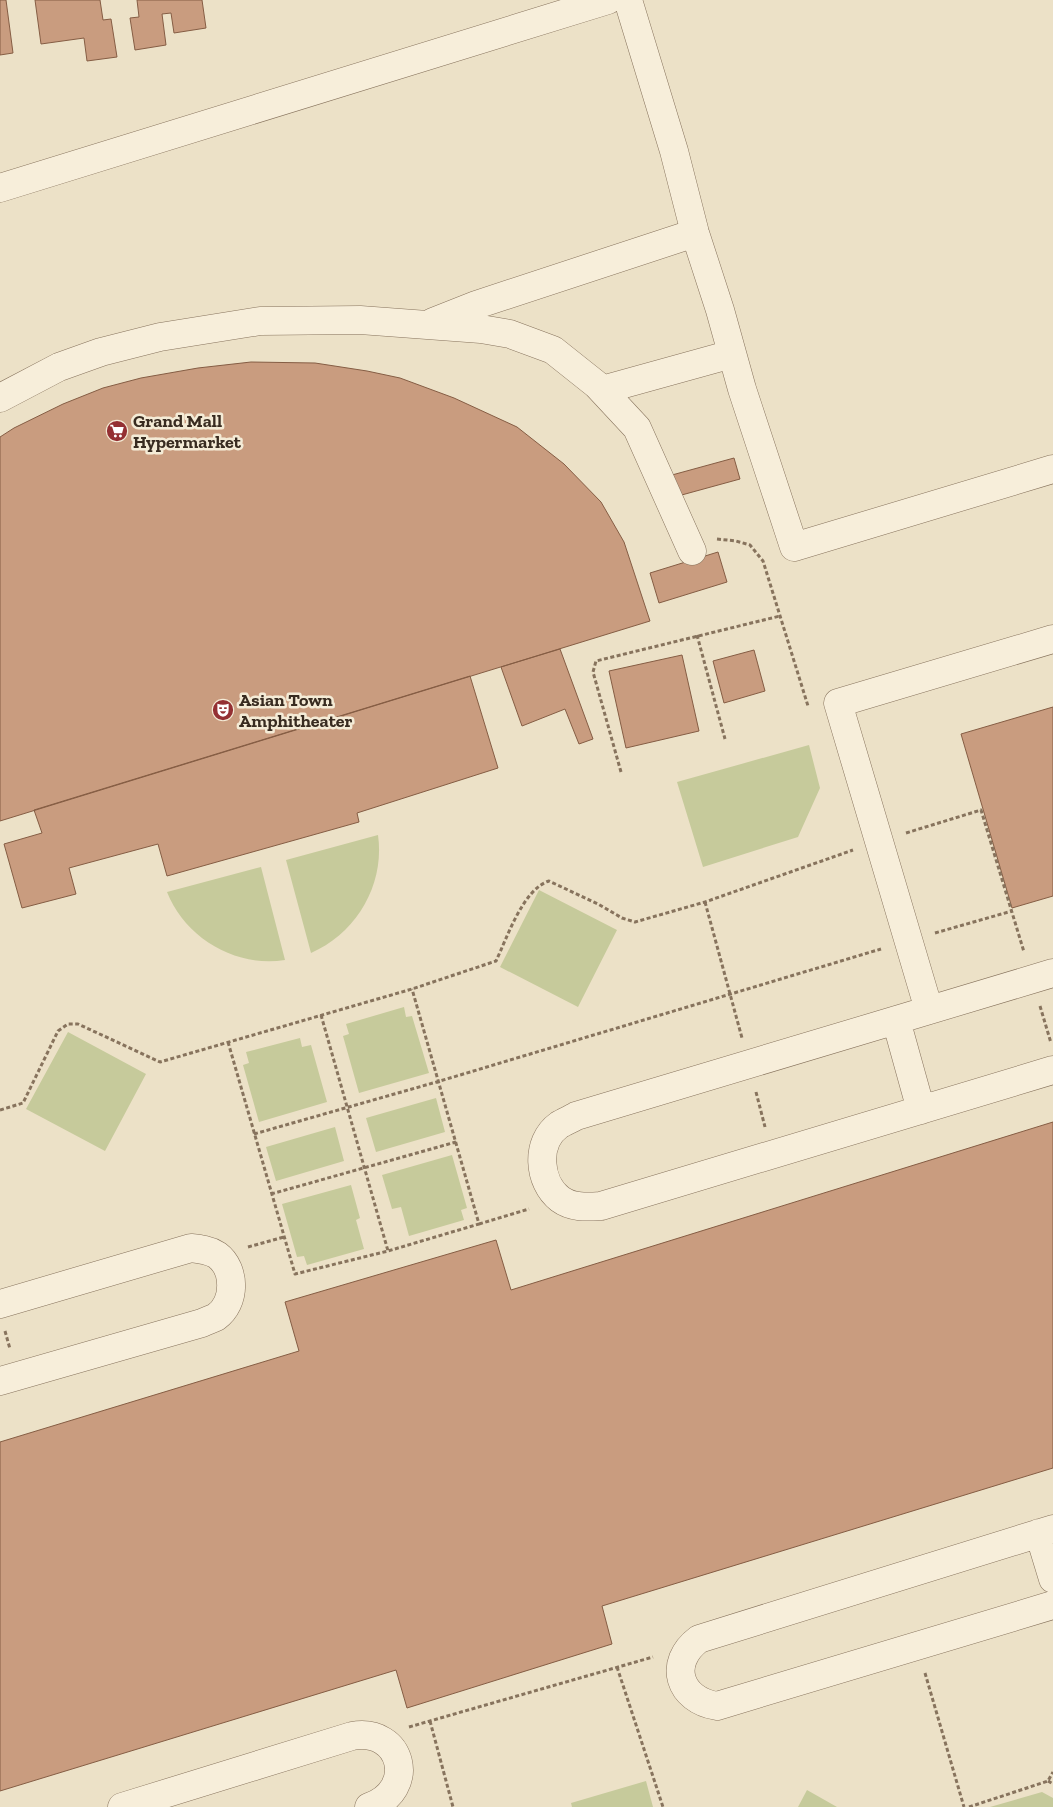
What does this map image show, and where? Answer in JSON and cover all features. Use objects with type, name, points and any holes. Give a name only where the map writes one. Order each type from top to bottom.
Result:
[{"type":"street","points":[[628,0],[674,152],[695,233],[794,547],[1053,469]]},
{"type":"street","points":[[0,188],[601,1]]},
{"type":"street","points":[[427,324],[476,305],[695,233]]},
{"type":"street","points":[[0,398],[60,367],[101,352],[205,328],[260,321],[360,320],[481,329],[510,334],[553,350],[602,390],[637,428],[692,551]]},
{"type":"street","points":[[602,390],[732,354]]},
{"type":"street","points":[[929,1010],[838,703],[1053,639]]},
{"type":"street","points":[[1043,976],[576,1116],[558,1126],[545,1143],[541,1164],[547,1184],[561,1200],[580,1207],[601,1206],[1053,1070]]},
{"type":"street","points":[[896,1020],[921,1110]]},
{"type":"street","points":[[0,1304],[191,1248],[205,1249],[218,1256],[228,1270],[232,1286],[228,1303],[217,1316],[202,1323],[0,1381]]},
{"type":"street","points":[[1053,1579],[1046,1531],[699,1639],[689,1646],[684,1656],[681,1668],[682,1680],[687,1690],[695,1699],[705,1704],[717,1706],[1053,1605]]},
{"type":"street","points":[[122,1807],[352,1736],[364,1734],[376,1736],[387,1742],[395,1752],[400,1776],[395,1788],[387,1798],[369,1807]]},
{"type":"path","points":[[692,551],[717,539],[736,541],[750,545],[763,561],[810,712]]},
{"type":"path","points":[[621,772],[593,672],[596,661],[780,616]]},
{"type":"path","points":[[696,635],[725,739]]},
{"type":"path","points":[[0,1110],[23,1103],[58,1031],[68,1024],[78,1024],[160,1062],[412,989],[496,962],[523,904],[540,884],[549,881],[598,904],[622,918],[635,922],[705,902],[878,841],[981,810],[1012,911],[1043,976],[1053,1051]]},
{"type":"path","points":[[705,902],[772,1155]]},
{"type":"path","points":[[254,1134],[440,1082],[730,993],[1012,911]]},
{"type":"path","points":[[412,989],[479,1224]]},
{"type":"path","points":[[320,1015],[388,1251]]},
{"type":"path","points":[[228,1042],[294,1274],[388,1251],[561,1200]]},
{"type":"path","points":[[271,1194],[456,1142]]},
{"type":"path","points":[[376,1736],[689,1646]]},
{"type":"path","points":[[917,1646],[964,1807]]},
{"type":"path","points":[[617,1667],[663,1807]]},
{"type":"path","points":[[430,1721],[453,1807]]},
{"type":"path","points":[[1048,1782],[1053,1772]]},
{"type":"path","points":[[969,1807],[1048,1782],[1053,1784]]},
{"type":"green space","points":[[809,745],[820,788],[798,837],[703,867],[677,782]]},
{"type":"green space","points":[[378,835],[377,871],[372,889],[364,905],[342,933],[311,953],[286,860]]},
{"type":"green space","points":[[261,867],[285,960],[248,959],[214,946],[199,936],[186,923],[175,908],[167,892]]},
{"type":"green space","points":[[539,890],[617,930],[578,1007],[500,967]]},
{"type":"green space","points":[[404,1007],[406,1017],[412,1016],[429,1073],[359,1093],[343,1036],[349,1034],[346,1024]]},
{"type":"green space","points":[[68,1032],[146,1074],[105,1151],[26,1109]]},
{"type":"green space","points":[[300,1038],[302,1047],[311,1045],[327,1102],[259,1122],[243,1065],[249,1063],[246,1052]]},
{"type":"green space","points":[[436,1098],[445,1132],[376,1152],[366,1118]]},
{"type":"green space","points":[[335,1127],[344,1161],[276,1181],[266,1147]]},
{"type":"green space","points":[[452,1155],[467,1208],[461,1210],[464,1220],[409,1236],[401,1207],[392,1209],[382,1175]]},
{"type":"green space","points":[[351,1185],[360,1218],[356,1220],[364,1249],[307,1265],[304,1256],[297,1257],[282,1204]]},
{"type":"green space","points":[[646,1781],[653,1807],[572,1807],[571,1803]]},
{"type":"green space","points":[[807,1790],[837,1807],[798,1807]]},
{"type":"green space","points":[[1042,1792],[1053,1798],[1053,1807],[990,1807]]},
{"type":"building","points":[[0,0],[6,0],[13,53],[0,55]]},
{"type":"building","points":[[35,0],[100,0],[103,20],[111,19],[117,57],[87,61],[84,38],[41,44]]},
{"type":"building","points":[[137,0],[202,0],[206,28],[174,33],[171,13],[162,14],[166,45],[135,50],[130,18],[139,17]]},
{"type":"building","points":[[251,362],[315,363],[400,378],[454,398],[517,427],[564,464],[601,502],[624,542],[650,621],[0,821],[0,437],[63,404],[103,388],[141,378],[198,368]]},
{"type":"building","points":[[734,458],[740,479],[678,496],[672,475]]},
{"type":"building","points":[[718,552],[727,582],[659,603],[650,573]]},
{"type":"building","points":[[560,649],[593,739],[579,744],[565,709],[522,726],[501,667]]},
{"type":"building","points":[[754,650],[765,691],[724,703],[713,661]]},
{"type":"building","points":[[682,655],[699,731],[626,748],[609,671]]},
{"type":"building","points":[[470,676],[498,768],[357,813],[359,822],[167,876],[158,844],[69,868],[76,894],[22,908],[4,844],[42,833],[34,810]]},
{"type":"building","points":[[1053,707],[1053,896],[1012,908],[961,734]]},
{"type":"building","points":[[1053,1122],[1053,1468],[602,1606],[612,1644],[407,1708],[396,1670],[0,1791],[0,1442],[299,1351],[285,1302],[496,1240],[511,1290]]},
{"type":"place","name":"Grand Mall Hypermarket","points":[[117,431]]},
{"type":"place","name":"Asian Town Amphitheater","points":[[223,710]]}]
